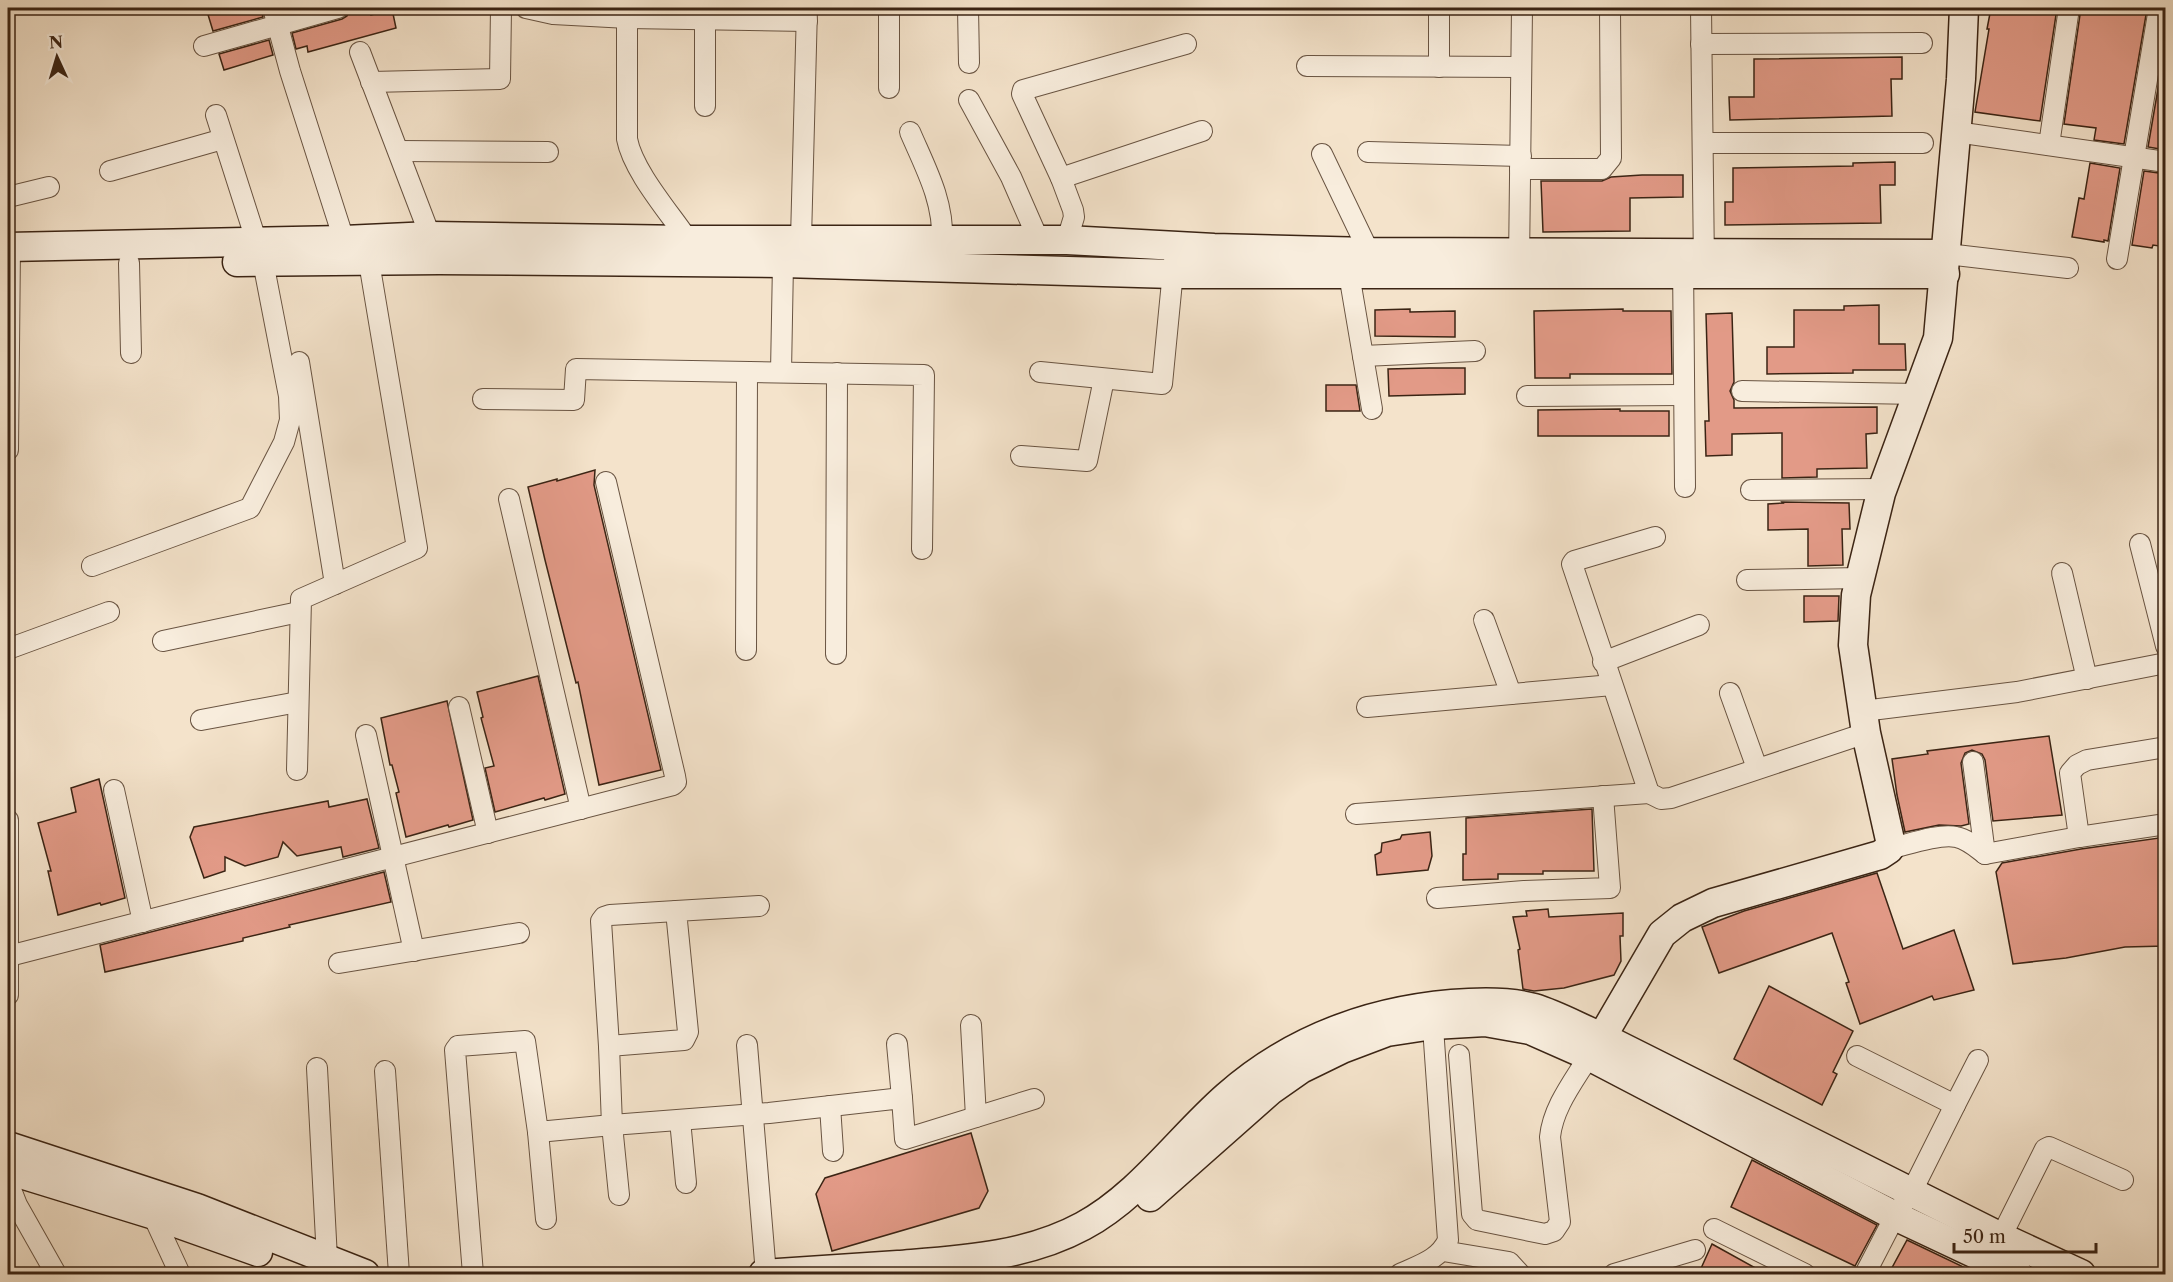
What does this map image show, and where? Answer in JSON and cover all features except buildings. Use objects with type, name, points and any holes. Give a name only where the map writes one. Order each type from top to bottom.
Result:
[{"type":"street","points":[[204,46],[276,16],[338,8]]},
{"type":"street","points":[[371,82],[500,79],[501,8]]},
{"type":"street","points":[[526,8],[628,13],[807,14],[801,239],[783,263],[781,372]]},
{"type":"street","points":[[889,8],[889,88]]},
{"type":"street","points":[[968,8],[969,63]]},
{"type":"street","points":[[1439,8],[1439,67]]},
{"type":"street","points":[[1519,263],[1522,8]]},
{"type":"street","points":[[1368,153],[1602,169],[1611,158],[1610,8]]},
{"type":"street","points":[[1685,487],[1684,395],[1703,143],[1701,8]]},
{"type":"street","points":[[1889,849],[1890,840],[1864,722],[1853,645],[1856,595],[1882,489],[1938,338],[1961,79],[1964,8]]},
{"type":"street","points":[[2049,145],[2069,8]]},
{"type":"street","points":[[2117,259],[2159,8]]},
{"type":"street","points":[[628,13],[628,148],[635,163],[688,240]]},
{"type":"street","points":[[705,13],[705,106]]},
{"type":"street","points":[[276,16],[290,71],[344,240]]},
{"type":"street","points":[[1701,44],[1922,43]]},
{"type":"street","points":[[1067,240],[1074,217],[1073,210],[1061,178],[1022,94],[1023,90],[1186,44]]},
{"type":"street","points":[[360,52],[435,248]]},
{"type":"street","points":[[1307,66],[1521,67]]},
{"type":"street","points":[[969,100],[1011,177],[1039,241]]},
{"type":"street","points":[[92,566],[246,511],[252,506],[284,442],[290,420],[287,385],[261,252],[216,115]]},
{"type":"street","points":[[1061,178],[1202,131]]},
{"type":"street","points":[[910,132],[935,191],[943,221],[942,240]]},
{"type":"street","points":[[1956,132],[2166,162]]},
{"type":"street","points":[[110,171],[223,139]]},
{"type":"street","points":[[1703,143],[1923,143]]},
{"type":"street","points":[[399,151],[548,152]]},
{"type":"street","points":[[1322,154],[1369,252]]},
{"type":"street","points":[[8,197],[49,187]]},
{"type":"street","points":[[9,256],[129,263],[261,252],[344,240],[435,248],[783,263],[1173,274],[1349,274],[1519,263],[1946,264],[2068,268]]},
{"type":"street","points":[[9,256],[261,252],[369,262],[435,248],[688,240],[1067,240],[1369,252],[1519,263]]},
{"type":"street","points":[[1040,372],[1162,384],[1176,246]]},
{"type":"street","points":[[8,450],[9,256]]},
{"type":"street","points":[[297,770],[299,612],[303,597],[417,548],[369,262]]},
{"type":"street","points":[[129,263],[131,352]]},
{"type":"street","points":[[1349,274],[1372,410]]},
{"type":"street","points":[[1363,356],[1475,351]]},
{"type":"street","points":[[299,362],[335,584]]},
{"type":"street","points":[[483,399],[574,400],[576,369],[924,375],[922,549]]},
{"type":"street","points":[[746,650],[747,372]]},
{"type":"street","points":[[836,654],[837,373]]},
{"type":"street","points":[[1021,456],[1087,461],[1104,378]]},
{"type":"street","points":[[1742,392],[1917,394]]},
{"type":"street","points":[[1527,396],[1684,395]]},
{"type":"street","points":[[9,956],[673,785],[676,782],[606,482]]},
{"type":"street","points":[[1751,490],[1882,489]]},
{"type":"street","points":[[509,499],[581,809]]},
{"type":"street","points":[[1648,793],[1572,564],[1574,561],[1655,537]]},
{"type":"street","points":[[2140,544],[2166,646]]},
{"type":"street","points":[[2062,573],[2087,679]]},
{"type":"street","points":[[1747,580],[1860,578]]},
{"type":"street","points":[[8,649],[109,612]]},
{"type":"street","points":[[163,641],[299,612]]},
{"type":"street","points":[[1484,620],[1511,694]]},
{"type":"street","points":[[1604,662],[1699,625]]},
{"type":"street","points":[[1356,814],[1648,793],[1661,799],[1671,798],[1757,768],[1864,722],[2166,663]]},
{"type":"street","points":[[1367,707],[1612,686]]},
{"type":"street","points":[[1730,693],[1757,768]]},
{"type":"street","points":[[201,720],[298,702]]},
{"type":"street","points":[[459,706],[488,833]]},
{"type":"street","points":[[366,735],[414,951]]},
{"type":"street","points":[[2079,837],[2070,773],[2077,765],[2087,760],[2166,747]]},
{"type":"street","points":[[1973,762],[1985,854]]},
{"type":"street","points":[[114,790],[143,922]]},
{"type":"street","points":[[1437,898],[1524,891],[1610,888],[1603,796]]},
{"type":"street","points":[[8,820],[8,995]]},
{"type":"street","points":[[1459,1055],[1472,1214],[1477,1220],[1545,1234],[1554,1231],[1560,1222],[1550,1137],[1555,1114],[1662,934],[1682,918],[1713,903],[1880,855],[1889,849],[1943,836],[1954,836],[1965,840],[1985,854],[2166,824]]},
{"type":"street","points":[[619,1195],[612,1125],[601,921],[610,915],[759,906]]},
{"type":"street","points":[[609,1046],[684,1040],[687,1037],[676,911]]},
{"type":"street","points":[[339,963],[519,933]]},
{"type":"street","points":[[747,1045],[765,1274],[968,1259],[1011,1252],[1052,1239],[1082,1226],[1115,1204],[1227,1096],[1269,1063],[1303,1043],[1382,1015],[1432,1015],[1485,1022],[1595,1046],[1912,1191],[2067,1271]]},
{"type":"street","points":[[1400,1275],[1443,1251],[1448,1240],[1432,1015]]},
{"type":"street","points":[[976,1275],[1036,1264],[1075,1248],[1135,1210],[1271,1090],[1301,1069],[1342,1049],[1432,1015]]},
{"type":"street","points":[[971,1025],[976,1117]]},
{"type":"street","points":[[473,1275],[455,1050],[458,1046],[525,1041],[538,1132],[546,1219]]},
{"type":"street","points":[[897,1044],[905,1139],[1034,1099]]},
{"type":"street","points":[[1595,1046],[1895,1216],[2018,1275]]},
{"type":"street","points":[[1857,1056],[1955,1105]]},
{"type":"street","points":[[1865,1275],[1895,1216],[1912,1191],[1978,1059]]},
{"type":"street","points":[[316,1068],[323,1267]]},
{"type":"street","points":[[385,1071],[399,1275]]},
{"type":"street","points":[[538,1132],[752,1114],[902,1098]]},
{"type":"street","points":[[830,1106],[833,1151]]},
{"type":"street","points":[[680,1120],[686,1183]]},
{"type":"street","points":[[8,1146],[150,1203],[323,1267],[365,1275]]},
{"type":"street","points":[[2001,1237],[2045,1149],[2049,1147],[2123,1180]]},
{"type":"street","points":[[8,1170],[150,1203]]},
{"type":"street","points":[[8,1182],[17,1205],[56,1274]]},
{"type":"street","points":[[150,1203],[179,1274]]},
{"type":"street","points":[[1714,1229],[1805,1275]]},
{"type":"street","points":[[1614,1275],[1695,1250]]},
{"type":"street","points":[[1443,1251],[1509,1262],[1520,1275]]}]
